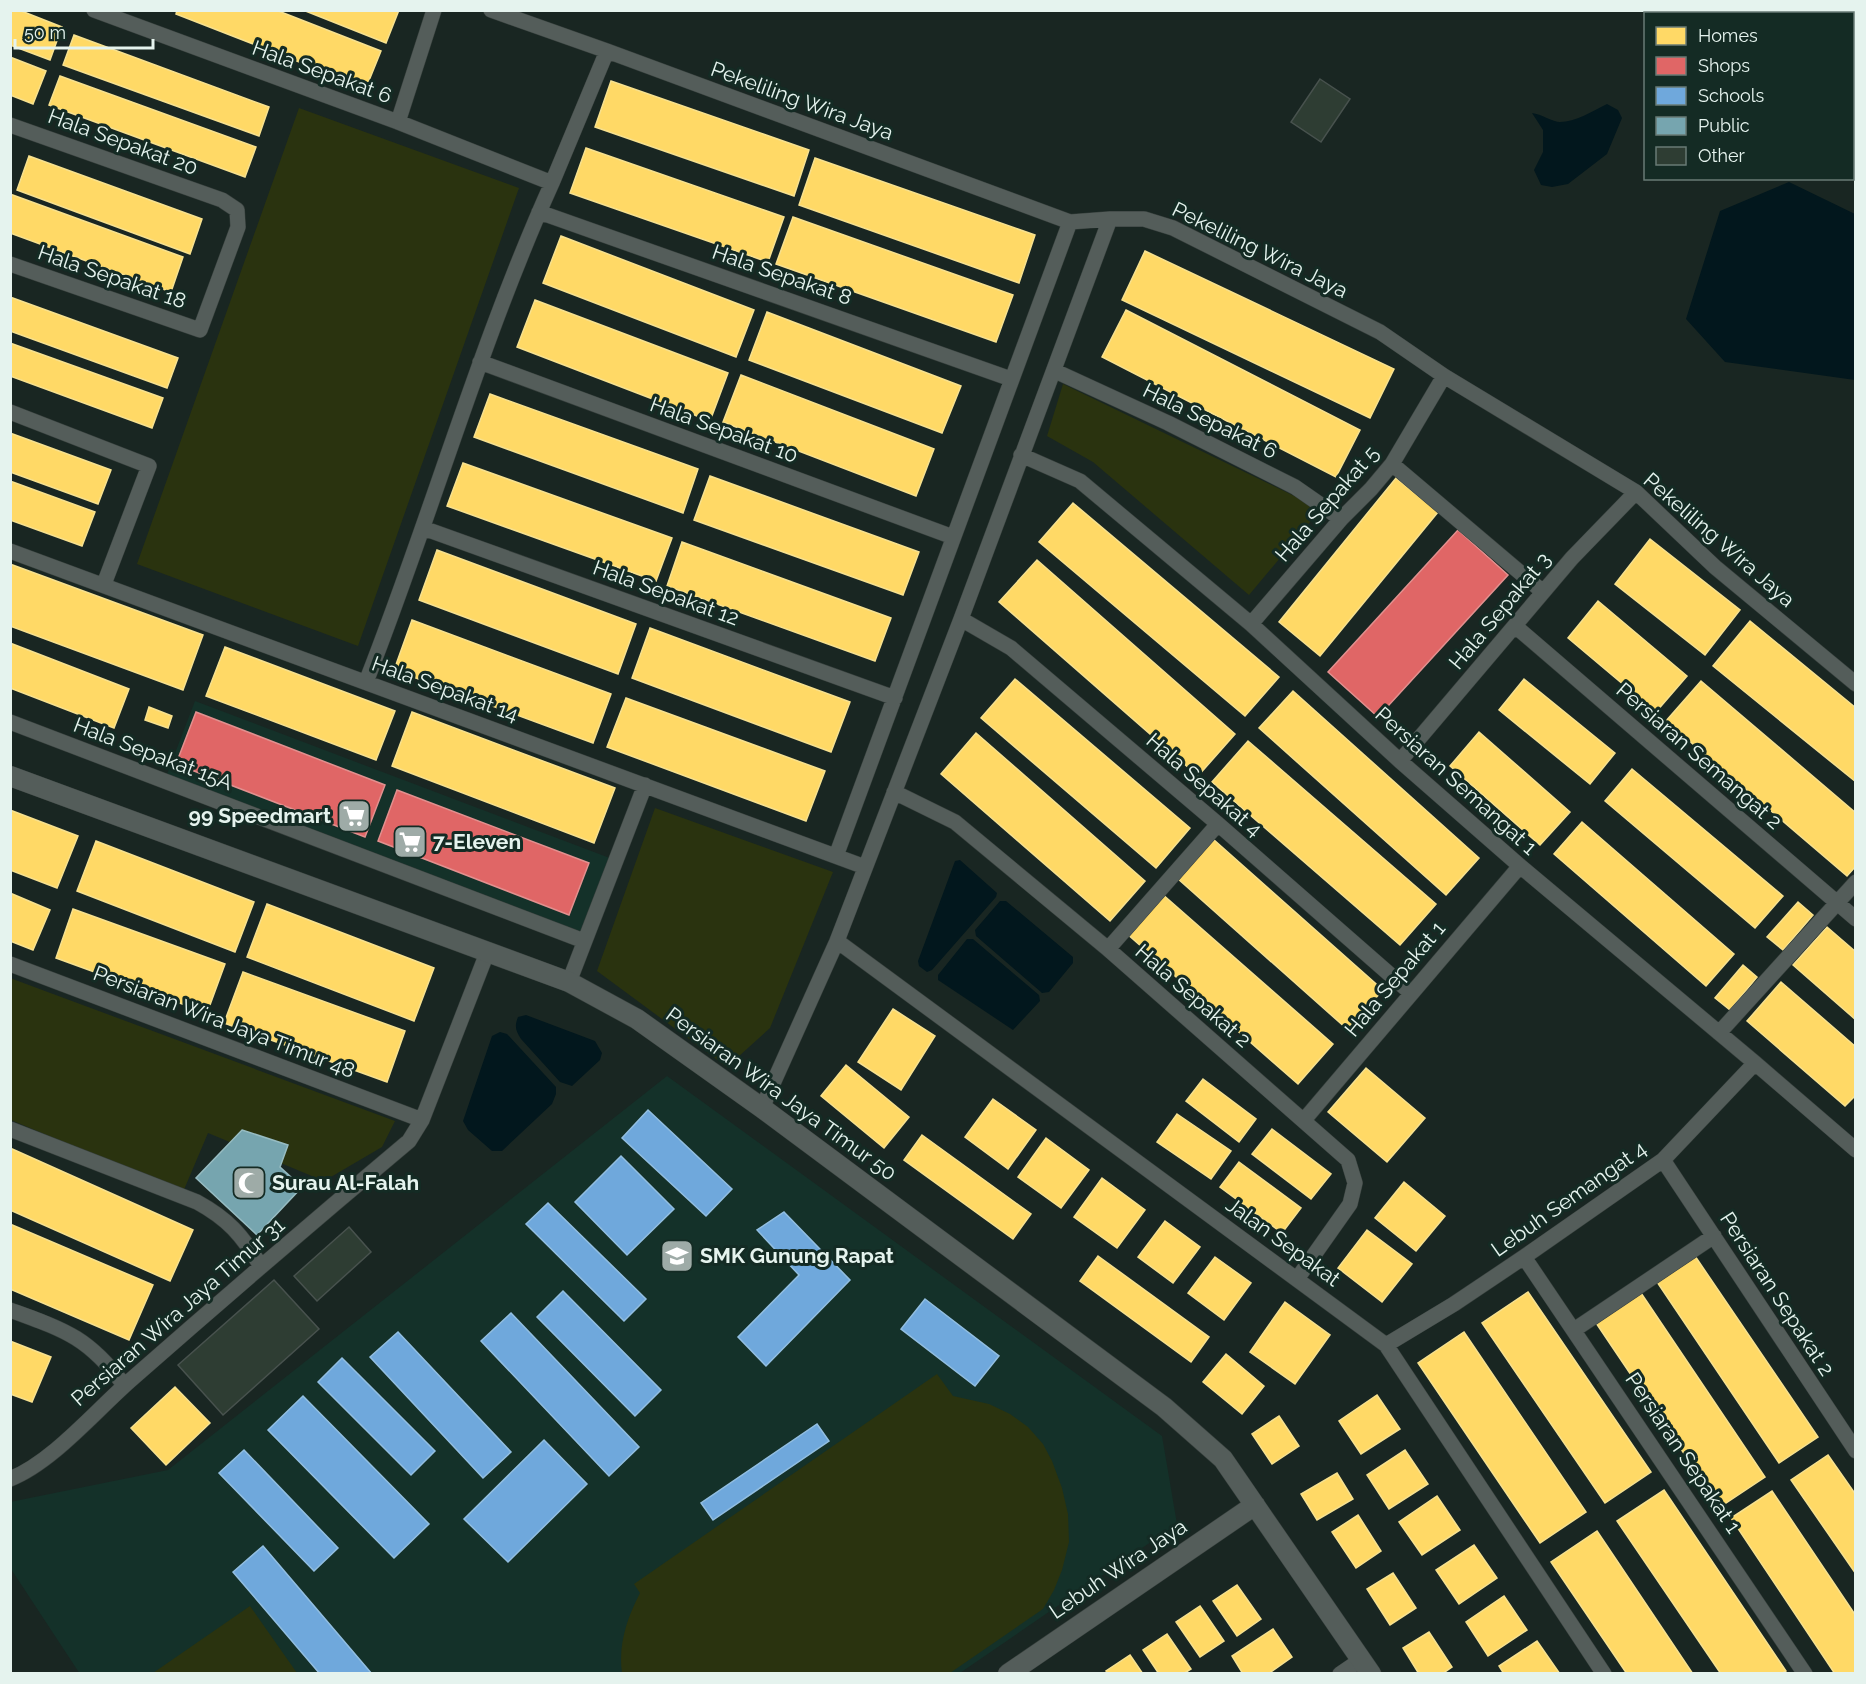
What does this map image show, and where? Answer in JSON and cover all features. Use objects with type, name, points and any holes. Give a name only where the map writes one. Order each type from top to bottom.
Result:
[{"type":"street","name":"Hala Sepakat 6","points":[[94,10],[398,122],[552,183]]},
{"type":"street","points":[[398,122],[434,10]]},
{"type":"street","name":"Pekeliling Wira Jaya","points":[[491,10],[1070,222],[1144,219],[1173,228],[1380,332],[1444,376],[1635,492],[1715,567],[1856,684]]},
{"type":"street","points":[[366,682],[509,284],[607,51]]},
{"type":"street","name":"Hala Sepakat 20","points":[[10,124],[222,200],[237,210],[238,227],[200,330]]},
{"type":"street","name":"Hala Sepakat 8","points":[[539,212],[1011,379]]},
{"type":"street","points":[[762,1108],[837,941],[1055,371],[1110,219]]},
{"type":"street","points":[[836,856],[1070,222]]},
{"type":"street","name":"Hala Sepakat 18","points":[[10,264],[200,330]]},
{"type":"street","name":"Hala Sepakat 10","points":[[480,362],[953,537]]},
{"type":"street","name":"Hala Sepakat 6","points":[[1055,371],[1168,423],[1295,487],[1341,519]]},
{"type":"street","name":"Hala Sepakat 5","points":[[1251,624],[1341,519],[1392,464],[1444,376]]},
{"type":"street","points":[[10,412],[148,466],[104,584]]},
{"type":"street","name":"Persiaran Semangat 1","points":[[1021,455],[1080,481],[1251,624],[1520,866],[1856,1150]]},
{"type":"street","points":[[1392,464],[1543,592]]},
{"type":"street","name":"Hala Sepakat 3","points":[[1400,760],[1572,558],[1635,492]]},
{"type":"street","name":"Hala Sepakat 12","points":[[423,528],[895,698]]},
{"type":"street","name":"Hala Sepakat 14","points":[[10,551],[865,867]]},
{"type":"street","name":"Hala Sepakat 4","points":[[961,619],[1011,648],[1218,824],[1411,993]]},
{"type":"street","name":"Persiaran Semangat 2","points":[[1515,626],[1856,919]]},
{"type":"street","name":"Hala Sepakat 15A","points":[[10,722],[584,941]]},
{"type":"street","name":"Persiaran Wira Jaya Timur 50","points":[[10,776],[569,982],[637,1019],[762,1108],[1164,1407],[1223,1459],[1366,1666]]},
{"type":"street","points":[[569,982],[645,785]]},
{"type":"street","name":"Hala Sepakat 2","points":[[894,792],[955,822],[1108,949],[1347,1160],[1355,1183],[1350,1204],[1297,1279]]},
{"type":"street","points":[[1108,949],[1218,824]]},
{"type":"street","name":"Hala Sepakat 1","points":[[1304,1120],[1520,866]]},
{"type":"street","points":[[1719,1033],[1856,882]]},
{"type":"street","name":"Jalan Sepakat","points":[[837,941],[1386,1345],[1604,1674]]},
{"type":"street","name":"Persiaran Wira Jaya Timur 31","points":[[10,1479],[30,1470],[45,1458],[260,1265],[409,1141],[422,1119],[487,953]]},
{"type":"street","name":"Persiaran Wira Jaya Timur 48","points":[[10,964],[422,1119]]},
{"type":"street","name":"Lebuh Semangat 4","points":[[1386,1345],[1454,1304],[1663,1160],[1755,1063]]},
{"type":"street","points":[[10,1129],[197,1202],[218,1214],[233,1227],[246,1241],[260,1265]]},
{"type":"street","name":"Persiaran Sepakat 2","points":[[1663,1160],[1856,1451]]},
{"type":"street","points":[[1574,1330],[1714,1236]]},
{"type":"street","name":"Persiaran Sepakat 1","points":[[1524,1257],[1805,1674]]},
{"type":"street","points":[[10,1310],[62,1329],[83,1341],[98,1353],[124,1385]]},
{"type":"street","name":"Lebuh Wira Jaya","points":[[1008,1674],[1255,1505]]},
{"type":"street","points":[[1340,1674],[1366,1666]]},
{"type":"shaded area","points":[[195,701],[615,860],[584,941],[164,782]]},
{"type":"shaded area","name":"SMK Gunung Rapat","points":[[667,1076],[1162,1436],[1177,1524],[960,1673],[80,1674],[11,1569],[10,1502],[168,1470]]},
{"type":"green space","points":[[299,108],[519,188],[358,646],[137,564]]},
{"type":"green space","points":[[1063,384],[1321,509],[1249,595],[1093,462],[1047,436]]},
{"type":"green space","points":[[655,808],[833,872],[770,1028],[727,1067],[597,971]]},
{"type":"green space","points":[[10,978],[395,1121],[382,1147],[324,1181],[208,1133],[183,1192],[11,1120]]},
{"type":"green space","points":[[937,1374],[953,1396],[989,1404],[1010,1414],[1028,1427],[1043,1444],[1052,1461],[1068,1514],[1069,1542],[1062,1570],[1043,1609],[950,1673],[622,1673],[621,1652],[625,1632],[640,1593],[634,1584]]},
{"type":"green space","points":[[250,1606],[297,1673],[153,1673]]},
{"type":"water","points":[[1607,104],[1618,110],[1622,118],[1607,154],[1568,184],[1552,187],[1541,185],[1534,170],[1543,152],[1543,130],[1532,113],[1557,122],[1566,122]]},
{"type":"water","points":[[1789,182],[1855,214],[1855,380],[1725,362],[1686,319],[1720,211]]},
{"type":"water","points":[[960,860],[997,893],[996,897],[932,970],[927,972],[919,966],[918,961],[955,861]]},
{"type":"water","points":[[1000,901],[1006,901],[1073,957],[1073,963],[1049,992],[1042,993],[976,936],[975,930]]},
{"type":"water","points":[[967,939],[973,939],[1039,995],[1040,1001],[1013,1030],[938,980],[938,975]]},
{"type":"water","points":[[526,1015],[595,1041],[602,1053],[600,1060],[572,1086],[560,1082],[518,1034],[516,1026],[518,1017]]},
{"type":"water","points":[[500,1032],[507,1034],[556,1087],[556,1094],[552,1104],[502,1151],[492,1151],[468,1130],[463,1121],[492,1036]]},
{"type":"building: Homes","points":[[10,10],[19,10],[62,27],[50,60],[10,45]]},
{"type":"building: Homes","points":[[177,10],[276,10],[381,51],[366,88],[176,14]]},
{"type":"building: Homes","points":[[303,10],[399,10],[386,43]]},
{"type":"building: Homes","points":[[74,35],[269,107],[259,136],[63,65]]},
{"type":"building: Homes","points":[[10,57],[46,71],[33,104],[10,95]]},
{"type":"building: Homes","points":[[60,76],[256,147],[245,177],[49,105]]},
{"type":"building: Homes","points":[[611,81],[809,150],[794,196],[595,127]]},
{"type":"building: Homes","points":[[586,148],[784,217],[768,262],[570,193]]},
{"type":"building: Homes","points":[[29,156],[202,219],[190,254],[17,190]]},
{"type":"building: Homes","points":[[815,158],[1035,235],[1019,283],[799,205]]},
{"type":"building: Homes","points":[[10,194],[183,257],[171,292],[10,233]]},
{"type":"building: Homes","points":[[793,217],[1013,295],[996,342],[776,264]]},
{"type":"building: Homes","points":[[561,236],[754,310],[736,357],[543,283]]},
{"type":"building: Homes","points":[[1145,251],[1394,369],[1370,418],[1122,300]]},
{"type":"building: Homes","points":[[10,297],[178,358],[167,388],[10,331]]},
{"type":"building: Homes","points":[[535,300],[728,373],[710,421],[517,347]]},
{"type":"building: Homes","points":[[1126,310],[1360,430],[1336,477],[1102,357]]},
{"type":"building: Homes","points":[[767,312],[961,386],[942,433],[749,360]]},
{"type":"building: Homes","points":[[10,343],[163,398],[152,428],[10,376]]},
{"type":"building: Homes","points":[[741,375],[934,449],[916,496],[723,422]]},
{"type":"building: Homes","points":[[490,394],[698,469],[683,513],[474,437]]},
{"type":"building: Homes","points":[[10,433],[111,470],[98,504],[10,472]]},
{"type":"building: Homes","points":[[463,463],[672,538],[656,581],[447,506]]},
{"type":"building: Homes","points":[[710,476],[919,552],[903,595],[694,520]]},
{"type":"building: Homes","points":[[1396,478],[1438,512],[1320,656],[1279,622]]},
{"type":"building: Homes","points":[[10,481],[95,512],[82,546],[10,520]]},
{"type":"building: Homes","points":[[1073,503],[1279,677],[1245,716],[1039,542]]},
{"type":"building: Homes","points":[[1650,539],[1740,610],[1705,655],[1615,584]]},
{"type":"building: Homes","points":[[682,542],[891,618],[875,661],[667,586]]},
{"type":"building: Homes","points":[[437,550],[636,624],[618,674],[419,600]]},
{"type":"building: Homes","points":[[1037,560],[1235,734],[1198,776],[999,602]]},
{"type":"building: Homes","points":[[10,564],[203,635],[183,690],[10,626]]},
{"type":"building: Homes","points":[[1598,601],[1687,676],[1656,712],[1568,638]]},
{"type":"building: Homes","points":[[412,620],[611,694],[593,743],[394,670]]},
{"type":"building: Homes","points":[[1750,621],[1856,708],[1856,782],[1713,666]]},
{"type":"building: Homes","points":[[650,628],[850,702],[831,752],[632,678]]},
{"type":"building: Homes","points":[[10,643],[129,689],[114,728],[10,688]]},
{"type":"building: Homes","points":[[225,647],[395,711],[376,760],[206,696]]},
{"type":"building: Homes","points":[[1015,679],[1190,828],[1156,868],[981,718]]},
{"type":"building: Homes","points":[[1524,679],[1615,753],[1590,784],[1499,710]]},
{"type":"building: Homes","points":[[1701,681],[1856,813],[1856,866],[1847,876],[1666,721]]},
{"type":"building: Homes","points":[[1293,691],[1479,858],[1446,895],[1259,728]]},
{"type":"building: Homes","points":[[626,698],[825,771],[806,821],[607,747]]},
{"type":"building: Homes","points":[[149,707],[172,716],[168,728],[145,720]]},
{"type":"building: Homes","points":[[412,712],[615,788],[594,843],[392,766]]},
{"type":"building: Homes","points":[[1479,732],[1570,812],[1540,845],[1450,766]]},
{"type":"building: Homes","points":[[976,733],[1145,881],[1110,921],[941,774]]},
{"type":"building: Homes","points":[[1248,741],[1436,904],[1400,945],[1212,782]]},
{"type":"building: Homes","points":[[1632,769],[1783,896],[1755,928],[1605,801]]},
{"type":"building: Homes","points":[[10,810],[78,836],[57,888],[10,870]]},
{"type":"building: Homes","points":[[1582,822],[1734,954],[1706,986],[1554,854]]},
{"type":"building: Homes","points":[[1213,839],[1383,990],[1347,1029],[1177,878]]},
{"type":"building: Homes","points":[[96,841],[254,902],[235,952],[77,891]]},
{"type":"building: Homes","points":[[10,893],[50,910],[33,950],[10,941]]},
{"type":"building: Homes","points":[[1161,893],[1333,1044],[1298,1084],[1126,933]]},
{"type":"building: Homes","points":[[1798,902],[1813,915],[1783,950],[1767,937]]},
{"type":"building: Homes","points":[[267,904],[434,968],[414,1021],[247,957]]},
{"type":"building: Homes","points":[[73,909],[225,964],[207,1013],[56,958]]},
{"type":"building: Homes","points":[[1827,927],[1856,952],[1856,1020],[1793,965]]},
{"type":"building: Homes","points":[[1743,965],[1757,977],[1730,1010],[1715,998]]},
{"type":"building: Homes","points":[[243,972],[405,1031],[387,1082],[224,1023]]},
{"type":"building: Homes","points":[[1781,982],[1856,1047],[1856,1095],[1845,1106],[1747,1021]]},
{"type":"building: Homes","points":[[893,1009],[935,1036],[901,1090],[858,1062]]},
{"type":"building: Homes","points":[[846,1065],[909,1117],[884,1148],[821,1096]]},
{"type":"building: Homes","points":[[1366,1068],[1425,1118],[1387,1162],[1328,1112]]},
{"type":"building: Homes","points":[[1203,1079],[1256,1119],[1239,1142],[1186,1101]]},
{"type":"building: Homes","points":[[993,1099],[1036,1130],[1008,1169],[965,1137]]},
{"type":"building: Homes","points":[[1177,1114],[1231,1151],[1211,1179],[1157,1142]]},
{"type":"building: Homes","points":[[1272,1129],[1331,1174],[1311,1199],[1252,1154]]},
{"type":"building: Homes","points":[[922,1135],[1031,1214],[1013,1239],[904,1160]]},
{"type":"building: Homes","points":[[1046,1138],[1089,1170],[1061,1208],[1018,1177]]},
{"type":"building: Homes","points":[[10,1148],[193,1230],[170,1281],[10,1210]]},
{"type":"building: Homes","points":[[1239,1162],[1301,1208],[1282,1233],[1220,1187]]},
{"type":"building: Homes","points":[[1102,1178],[1145,1210],[1117,1248],[1074,1217]]},
{"type":"building: Homes","points":[[1404,1182],[1445,1216],[1416,1251],[1375,1218]]},
{"type":"building: Homes","points":[[1165,1221],[1200,1247],[1173,1283],[1138,1257]]},
{"type":"building: Homes","points":[[10,1224],[153,1285],[129,1340],[10,1289]]},
{"type":"building: Homes","points":[[1367,1230],[1412,1264],[1382,1302],[1338,1268]]},
{"type":"building: Homes","points":[[1098,1256],[1209,1337],[1191,1362],[1080,1281]]},
{"type":"building: Homes","points":[[1695,1256],[1818,1437],[1779,1463],[1657,1282]]},
{"type":"building: Homes","points":[[1215,1257],[1251,1283],[1224,1320],[1188,1293]]},
{"type":"building: Homes","points":[[1528,1292],[1651,1472],[1605,1503],[1482,1323]]},
{"type":"building: Homes","points":[[1641,1293],[1765,1477],[1720,1507],[1596,1323]]},
{"type":"building: Homes","points":[[1285,1302],[1330,1335],[1295,1384],[1250,1352]]},
{"type":"building: Homes","points":[[1464,1332],[1586,1512],[1540,1543],[1418,1363]]},
{"type":"building: Homes","points":[[10,1341],[51,1357],[32,1402],[10,1394]]},
{"type":"building: Homes","points":[[1226,1354],[1264,1386],[1242,1414],[1203,1382]]},
{"type":"building: Homes","points":[[175,1387],[210,1423],[166,1465],[131,1428]]},
{"type":"building: Homes","points":[[1377,1395],[1400,1429],[1361,1454],[1339,1421]]},
{"type":"building: Homes","points":[[1279,1416],[1299,1446],[1272,1464],[1252,1434]]},
{"type":"building: Homes","points":[[1405,1450],[1428,1484],[1389,1509],[1367,1475]]},
{"type":"building: Homes","points":[[1828,1455],[1856,1495],[1856,1574],[1791,1480]]},
{"type":"building: Homes","points":[[1337,1473],[1353,1499],[1317,1520],[1301,1494]]},
{"type":"building: Homes","points":[[1664,1490],[1786,1671],[1781,1674],[1721,1674],[1617,1521]]},
{"type":"building: Homes","points":[[1772,1491],[1856,1616],[1856,1674],[1835,1674],[1731,1518]]},
{"type":"building: Homes","points":[[1437,1496],[1460,1530],[1422,1555],[1399,1522]]},
{"type":"building: Homes","points":[[1358,1515],[1381,1551],[1356,1568],[1332,1532]]},
{"type":"building: Homes","points":[[1597,1531],[1693,1674],[1627,1674],[1551,1562]]},
{"type":"building: Homes","points":[[1474,1545],[1497,1578],[1459,1604],[1436,1570]]},
{"type":"building: Homes","points":[[1393,1573],[1416,1608],[1390,1625],[1367,1589]]},
{"type":"building: Homes","points":[[1237,1585],[1261,1619],[1237,1636],[1213,1601]]},
{"type":"building: Homes","points":[[1504,1596],[1527,1630],[1488,1656],[1466,1622]]},
{"type":"building: Homes","points":[[1200,1606],[1224,1641],[1200,1657],[1176,1622]]},
{"type":"building: Homes","points":[[1273,1629],[1292,1657],[1268,1674],[1243,1674],[1232,1656]]},
{"type":"building: Homes","points":[[1429,1632],[1452,1667],[1442,1674],[1419,1674],[1403,1648]]},
{"type":"building: Homes","points":[[1167,1634],[1191,1669],[1183,1674],[1159,1674],[1143,1650]]},
{"type":"building: Homes","points":[[1537,1641],[1560,1674],[1504,1674],[1499,1666]]},
{"type":"building: Homes","points":[[1130,1655],[1143,1674],[1108,1674],[1106,1671]]},
{"type":"building: Shops","points":[[1458,530],[1508,575],[1378,717],[1328,672]]},
{"type":"building: Shops","points":[[196,712],[385,785],[365,837],[176,764]]},
{"type":"building: Shops","points":[[397,790],[589,863],[569,915],[378,841]]},
{"type":"building: Schools","points":[[648,1110],[732,1189],[706,1216],[622,1138]]},
{"type":"building: Schools","points":[[621,1156],[674,1209],[627,1255],[575,1202]]},
{"type":"building: Schools","points":[[548,1203],[646,1299],[624,1321],[526,1224]]},
{"type":"building: Schools","points":[[784,1212],[850,1280],[766,1366],[738,1337],[799,1275],[757,1230]]},
{"type":"building: Schools","points":[[563,1291],[661,1390],[635,1416],[537,1317]]},
{"type":"building: Schools","points":[[925,1299],[999,1356],[975,1386],[901,1329]]},
{"type":"building: Schools","points":[[511,1313],[639,1447],[609,1476],[481,1341]]},
{"type":"building: Schools","points":[[398,1332],[511,1452],[483,1478],[370,1357]]},
{"type":"building: Schools","points":[[342,1358],[435,1451],[411,1475],[318,1382]]},
{"type":"building: Schools","points":[[303,1396],[429,1524],[394,1558],[268,1430]]},
{"type":"building: Schools","points":[[817,1424],[829,1441],[713,1520],[701,1503]]},
{"type":"building: Schools","points":[[544,1440],[587,1484],[508,1562],[464,1519]]},
{"type":"building: Schools","points":[[244,1450],[338,1548],[314,1571],[219,1473]]},
{"type":"building: Schools","points":[[263,1546],[372,1674],[320,1674],[233,1572]]},
{"type":"building: Public","name":"Surau Al-Falah","points":[[242,1130],[288,1145],[280,1167],[302,1187],[257,1235],[196,1178]]},
{"type":"building: Other","points":[[1320,79],[1350,99],[1321,142],[1291,122]]},
{"type":"building: Other","points":[[349,1227],[371,1252],[317,1301],[294,1276]]},
{"type":"building: Other","points":[[274,1280],[319,1329],[223,1415],[178,1365]]},
{"type":"place","name":"99 Speedmart","points":[[354,816]]},
{"type":"place","name":"7-Eleven","points":[[410,842]]},
{"type":"place","name":"Surau Al-Falah","points":[[249,1183]]},
{"type":"place","name":"SMK Gunung Rapat","points":[[677,1256]]}]
